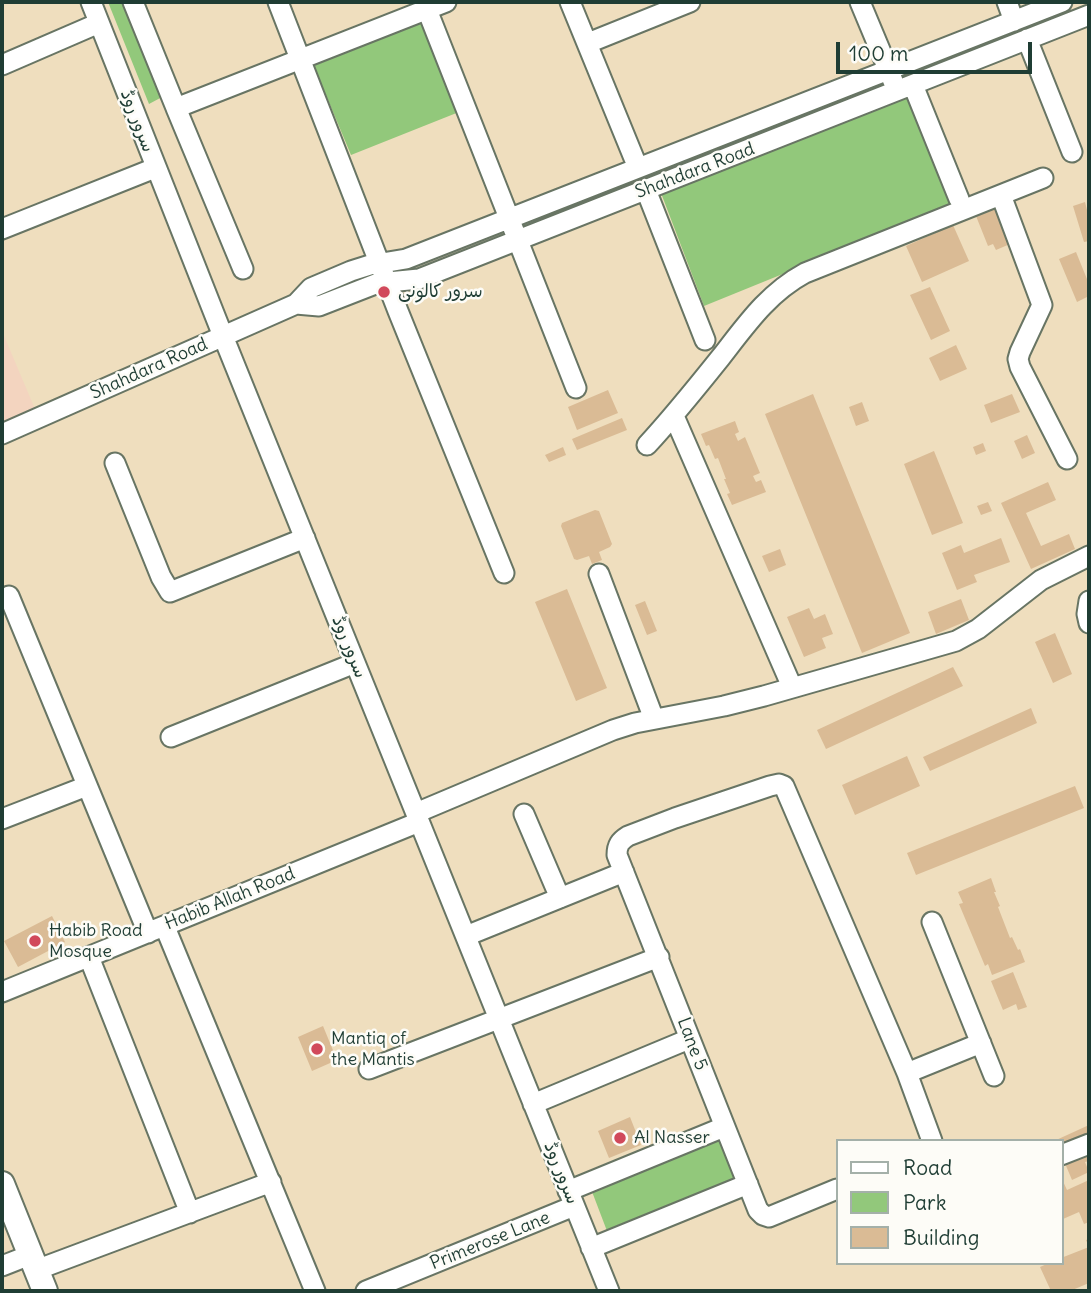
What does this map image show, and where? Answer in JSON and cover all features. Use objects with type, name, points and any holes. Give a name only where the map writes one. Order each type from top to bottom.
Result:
[{"type":"main road","points":[[2,1184],[37,1272]]},
{"type":"street","name":"سرور روڈ","points":[[91,2],[155,168],[609,1291]]},
{"type":"street","points":[[133,2],[243,269]]},
{"type":"street","points":[[278,2],[379,263],[504,573]]},
{"type":"street","points":[[176,107],[426,5],[446,2]]},
{"type":"street","points":[[570,2],[638,168]]},
{"type":"street","points":[[588,43],[691,2]]},
{"type":"street","points":[[860,2],[888,69],[905,88],[959,199]]},
{"type":"street","points":[[1007,2],[1014,21]]},
{"type":"street","name":"Shahdara Road","points":[[2,434],[296,304],[311,288],[351,271],[406,259],[510,220],[1062,2]]},
{"type":"street","points":[[426,5],[576,388]]},
{"type":"street","name":"Shahdara Road","points":[[296,304],[320,306],[387,282],[419,279],[1089,15]]},
{"type":"street","points":[[2,65],[99,23]]},
{"type":"street","points":[[1027,40],[1072,152]]},
{"type":"street","points":[[2,229],[155,168]]},
{"type":"street","points":[[646,445],[674,416],[762,305],[791,281],[805,273],[1043,178]]},
{"type":"street","points":[[646,190],[705,340]]},
{"type":"street","points":[[1001,195],[1042,305],[1018,359],[1067,459]]},
{"type":"street","points":[[674,416],[792,687]]},
{"type":"street","points":[[115,463],[161,577],[170,592],[305,538]]},
{"type":"street","name":"Habib Allah Road","points":[[2,992],[156,930],[613,730],[724,706],[943,646],[967,637],[1041,580],[1089,555]]},
{"type":"street","points":[[599,574],[654,719]]},
{"type":"street","points":[[9,596],[87,786],[271,1182],[315,1291]]},
{"type":"street","points":[[1089,601],[1089,623]]},
{"type":"street","points":[[172,737],[355,663]]},
{"type":"street","points":[[2,820],[87,786]]},
{"type":"street","name":"Lane 5","points":[[836,1189],[769,1217],[758,1210],[617,855],[621,841],[675,818],[770,786],[784,786],[907,1073]]},
{"type":"street","points":[[524,814],[560,898]]},
{"type":"street","points":[[466,936],[624,872]]},
{"type":"street","points":[[932,922],[994,1076]]},
{"type":"street","points":[[89,957],[190,1213]]},
{"type":"street","points":[[369,1069],[659,957]]},
{"type":"street","points":[[533,1104],[689,1039]]},
{"type":"street","points":[[931,1139],[907,1073],[981,1043]]},
{"type":"street","name":"Primerose Lane","points":[[366,1291],[724,1127]]},
{"type":"street","points":[[1063,1154],[1089,1144]]},
{"type":"street","points":[[2,1266],[37,1272],[271,1182]]},
{"type":"street","points":[[591,1248],[748,1184]]},
{"type":"shaded area","points":[[2,331],[35,409],[2,423]]},
{"type":"green space","points":[[108,2],[124,2],[162,97],[149,104]]},
{"type":"green space","points":[[425,19],[459,112],[351,155],[313,64]]},
{"type":"green space","points":[[908,94],[955,204],[704,306],[661,193]]},
{"type":"green space","points":[[719,1138],[735,1179],[607,1231],[591,1189]]},
{"type":"building","points":[[1085,202],[1089,218],[1089,241],[1084,242],[1073,206]]},
{"type":"building","points":[[993,203],[1010,244],[996,250],[993,244],[988,246],[974,211]]},
{"type":"building","points":[[953,225],[969,261],[922,282],[906,246]]},
{"type":"building","points":[[1076,252],[1089,284],[1089,296],[1077,302],[1059,259]]},
{"type":"building","points":[[930,287],[950,331],[931,340],[910,295]]},
{"type":"building","points":[[956,345],[967,369],[940,381],[929,358]]},
{"type":"building","points":[[608,390],[618,413],[577,430],[568,407]]},
{"type":"building","points":[[813,394],[910,633],[862,653],[765,414]]},
{"type":"building","points":[[1012,394],[1020,412],[991,423],[984,405]]},
{"type":"building","points":[[862,402],[869,421],[856,426],[849,407]]},
{"type":"building","points":[[622,418],[627,430],[577,450],[572,439]]},
{"type":"building","points":[[735,421],[739,432],[735,434],[738,441],[745,437],[760,473],[753,476],[756,482],[761,480],[766,492],[732,505],[718,458],[715,459],[701,434]]},
{"type":"building","points":[[1027,435],[1035,453],[1022,459],[1014,441]]},
{"type":"building","points":[[983,443],[986,451],[976,455],[973,447]]},
{"type":"building","points":[[563,447],[566,455],[549,462],[545,455]]},
{"type":"building","points":[[934,451],[963,523],[932,535],[904,464]]},
{"type":"building","points":[[1048,482],[1056,500],[1026,513],[1041,546],[1069,534],[1075,549],[1031,569],[1001,503]]},
{"type":"building","points":[[988,502],[992,511],[981,515],[977,506]]},
{"type":"building","points":[[595,510],[599,511],[612,544],[599,552],[602,560],[592,564],[589,556],[574,559],[561,526],[562,523]]},
{"type":"building","points":[[1001,538],[1010,562],[974,575],[977,582],[957,590],[942,553],[961,545],[964,553]]},
{"type":"building","points":[[780,549],[786,565],[769,572],[762,556]]},
{"type":"building","points":[[567,589],[607,688],[576,701],[535,602]]},
{"type":"building","points":[[961,599],[969,620],[936,634],[928,612]]},
{"type":"building","points":[[645,601],[657,631],[647,635],[635,605]]},
{"type":"building","points":[[809,608],[814,619],[825,614],[833,634],[822,638],[826,648],[804,657],[787,617]]},
{"type":"building","points":[[1055,633],[1072,674],[1053,683],[1035,642]]},
{"type":"building","points":[[953,667],[963,686],[826,749],[817,730]]},
{"type":"building","points":[[1031,708],[1037,723],[930,771],[923,757]]},
{"type":"building","points":[[907,756],[920,786],[855,815],[842,785]]},
{"type":"building","points":[[1075,786],[1084,808],[916,875],[907,853]]},
{"type":"building","points":[[991,878],[1010,938],[1012,937],[1018,950],[1020,949],[1025,962],[992,975],[988,964],[985,966],[959,904],[963,903],[958,892]]},
{"type":"building","name":"Habib Road Mosque","points":[[52,916],[65,942],[18,967],[4,941]]},
{"type":"building","points":[[1013,972],[1027,1007],[1018,1010],[1016,1004],[1003,1010],[991,981]]},
{"type":"building","name":"Mantiq of the Mantis","points":[[323,1026],[337,1060],[312,1071],[298,1037]]},
{"type":"building","name":"Al Nasser","points":[[630,1117],[641,1145],[609,1158],[598,1131]]},
{"type":"building","points":[[1089,1125],[1089,1135],[1063,1146],[1063,1139],[1058,1139]]},
{"type":"building","points":[[1089,1150],[1089,1161],[1085,1162],[1089,1172],[1072,1180],[1064,1161]]},
{"type":"building","points":[[1089,1180],[1089,1222],[1084,1224],[1079,1212],[1063,1219],[1063,1181],[1067,1190]]},
{"type":"building","points":[[1089,1247],[1089,1283],[1070,1291],[1051,1291],[1040,1267],[1063,1265],[1063,1257]]},
{"type":"place","name":"سرور کالونی","points":[[384,292]]},
{"type":"place","name":"Habib Road Mosque","points":[[35,941]]},
{"type":"place","name":"Mantiq of the Mantis","points":[[317,1049]]},
{"type":"place","name":"Al Nasser","points":[[620,1138]]}]
